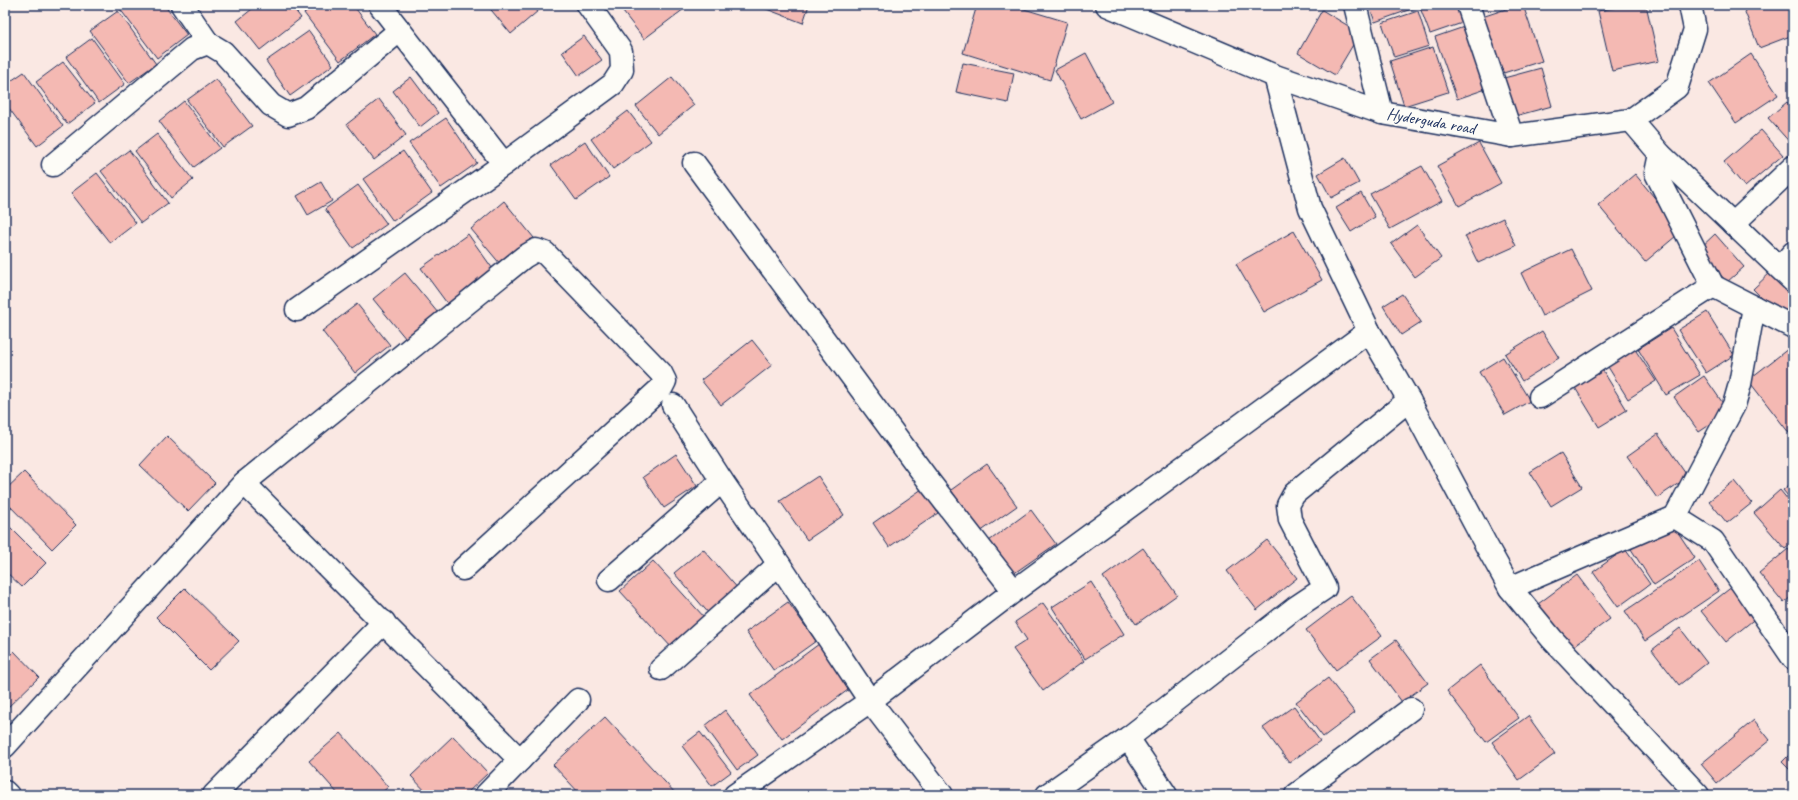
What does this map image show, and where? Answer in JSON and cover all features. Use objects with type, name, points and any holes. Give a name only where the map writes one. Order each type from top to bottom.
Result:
[{"type":"street","points":[[182,5],[208,43],[223,52],[271,105],[288,115],[306,108],[399,31]]},
{"type":"street","points":[[380,5],[504,164]]},
{"type":"street","points":[[297,310],[504,164],[613,84],[622,70],[621,51],[588,5]]},
{"type":"street","points":[[1355,5],[1382,113]]},
{"type":"street","points":[[1468,5],[1512,136]]},
{"type":"street","name":"Hyderguda road","points":[[1114,6],[1275,76],[1382,113],[1512,136],[1631,120],[1678,87],[1695,29],[1690,5]]},
{"type":"street","points":[[53,165],[192,49],[208,43]]},
{"type":"street","points":[[1275,76],[1310,208],[1369,331],[1409,400],[1510,588],[1552,639],[1698,795]]},
{"type":"street","points":[[1631,120],[1660,154],[1733,224],[1789,268]]},
{"type":"street","points":[[1660,154],[1656,173],[1713,286],[1793,328]]},
{"type":"street","points":[[694,163],[931,484],[1014,591]]},
{"type":"street","points":[[1733,224],[1793,167]]},
{"type":"street","points":[[5,746],[244,483],[524,257],[536,250],[545,253],[661,373],[665,381],[662,386],[463,569]]},
{"type":"street","points":[[1540,397],[1713,286]]},
{"type":"street","points":[[1510,588],[1675,517],[1734,405],[1740,384],[1754,307]]},
{"type":"street","points":[[735,795],[870,701],[1014,591],[1369,331]]},
{"type":"street","points":[[1047,795],[1128,738],[1295,608],[1325,588],[1290,520],[1288,505],[1294,494],[1409,400]]},
{"type":"street","points":[[673,405],[722,481],[870,701],[942,795]]},
{"type":"street","points":[[609,580],[722,481]]},
{"type":"street","points":[[244,483],[520,760]]},
{"type":"street","points":[[1675,517],[1713,541],[1793,658]]},
{"type":"street","points":[[661,669],[779,564]]},
{"type":"street","points":[[214,795],[384,622]]},
{"type":"street","points":[[486,795],[578,700]]},
{"type":"street","points":[[1296,795],[1411,710]]},
{"type":"street","points":[[1128,738],[1166,795]]},
{"type":"street","points":[[5,792],[8,795]]},
{"type":"building","points":[[117,5],[164,5],[187,35],[157,58]]},
{"type":"building","points":[[257,5],[291,5],[301,18],[260,50],[237,21]]},
{"type":"building","points":[[315,5],[353,5],[375,34],[340,61],[304,13]]},
{"type":"building","points":[[487,5],[545,5],[511,34]]},
{"type":"building","points":[[632,5],[681,5],[684,9],[644,39],[623,12]]},
{"type":"building","points":[[756,5],[809,5],[803,23]]},
{"type":"building","points":[[977,5],[1011,5],[1067,22],[1050,80],[963,53]]},
{"type":"building","points":[[1369,5],[1416,5],[1417,7],[1375,22]]},
{"type":"building","points":[[1419,5],[1459,5],[1465,22],[1430,34]]},
{"type":"building","points":[[1518,5],[1523,5],[1542,61],[1497,75],[1479,18]]},
{"type":"building","points":[[1628,5],[1646,5],[1659,61],[1612,71],[1598,11]]},
{"type":"building","points":[[1749,5],[1793,5],[1793,35],[1759,48],[1743,7]]},
{"type":"building","points":[[1322,10],[1360,33],[1335,75],[1298,53]]},
{"type":"building","points":[[118,11],[156,64],[129,83],[90,31]]},
{"type":"building","points":[[1418,11],[1429,46],[1394,57],[1382,23]]},
{"type":"building","points":[[1464,27],[1486,89],[1457,99],[1435,37]]},
{"type":"building","points":[[309,31],[333,65],[290,96],[266,61]]},
{"type":"building","points":[[584,36],[602,60],[579,76],[562,52]]},
{"type":"building","points":[[92,38],[125,84],[99,103],[66,57]]},
{"type":"building","points":[[1433,47],[1448,92],[1404,106],[1390,61]]},
{"type":"building","points":[[1086,53],[1112,102],[1081,119],[1055,70]]},
{"type":"building","points":[[1751,54],[1778,95],[1736,123],[1709,83]]},
{"type":"building","points":[[63,62],[95,103],[67,124],[36,82]]},
{"type":"building","points":[[963,63],[1014,73],[1008,103],[956,92]]},
{"type":"building","points":[[1541,68],[1552,106],[1515,116],[1504,78]]},
{"type":"building","points":[[24,72],[63,126],[37,146],[5,103],[5,85]]},
{"type":"building","points":[[411,77],[438,113],[420,127],[393,91]]},
{"type":"building","points":[[672,77],[694,105],[658,134],[636,106]]},
{"type":"building","points":[[216,79],[252,126],[223,147],[187,100]]},
{"type":"building","points":[[379,99],[406,135],[374,160],[347,124]]},
{"type":"building","points":[[184,101],[220,148],[194,167],[159,121]]},
{"type":"building","points":[[1787,102],[1793,109],[1793,146],[1768,118]]},
{"type":"building","points":[[628,111],[651,141],[613,169],[591,139]]},
{"type":"building","points":[[446,118],[477,163],[441,188],[409,143]]},
{"type":"building","points":[[1761,130],[1783,155],[1745,187],[1724,162]]},
{"type":"building","points":[[157,134],[193,180],[171,198],[135,151]]},
{"type":"building","points":[[585,141],[609,177],[576,200],[551,165]]},
{"type":"building","points":[[1479,143],[1501,183],[1459,206],[1437,166]]},
{"type":"building","points":[[129,150],[168,203],[141,223],[101,171]]},
{"type":"building","points":[[403,151],[432,193],[393,221],[363,179]]},
{"type":"building","points":[[1345,158],[1359,183],[1331,198],[1318,174]]},
{"type":"building","points":[[1422,166],[1442,201],[1390,229],[1370,194]]},
{"type":"building","points":[[97,173],[136,223],[110,243],[71,193]]},
{"type":"building","points":[[1635,174],[1682,231],[1645,262],[1598,205]]},
{"type":"building","points":[[321,182],[332,201],[308,215],[297,196]]},
{"type":"building","points":[[358,185],[387,224],[353,248],[325,209]]},
{"type":"building","points":[[1361,193],[1375,217],[1351,232],[1336,208]]},
{"type":"building","points":[[504,201],[534,238],[501,265],[471,229]]},
{"type":"building","points":[[1503,218],[1516,246],[1478,263],[1465,236]]},
{"type":"building","points":[[1417,225],[1441,258],[1415,277],[1391,244]]},
{"type":"building","points":[[1294,231],[1322,280],[1264,312],[1236,264]]},
{"type":"building","points":[[468,234],[495,272],[449,306],[421,268]]},
{"type":"building","points":[[1715,234],[1744,267],[1727,282],[1698,250]]},
{"type":"building","points":[[1571,249],[1592,291],[1542,316],[1521,273]]},
{"type":"building","points":[[1772,271],[1793,293],[1793,306],[1781,318],[1753,289]]},
{"type":"building","points":[[405,273],[438,313],[406,339],[373,299]]},
{"type":"building","points":[[1402,294],[1421,322],[1401,335],[1383,306]]},
{"type":"building","points":[[357,304],[390,345],[355,373],[322,331]]},
{"type":"building","points":[[1707,312],[1734,355],[1706,373],[1678,330]]},
{"type":"building","points":[[1671,328],[1700,375],[1666,395],[1638,349]]},
{"type":"building","points":[[1542,331],[1559,358],[1522,381],[1505,354]]},
{"type":"building","points":[[752,340],[772,365],[721,405],[701,380]]},
{"type":"building","points":[[1632,345],[1656,381],[1628,399],[1605,362]]},
{"type":"building","points":[[1793,345],[1793,438],[1748,380]]},
{"type":"building","points":[[1503,357],[1530,401],[1505,415],[1479,372]]},
{"type":"building","points":[[1602,369],[1627,410],[1599,427],[1574,386]]},
{"type":"building","points":[[1704,376],[1729,412],[1699,432],[1674,397]]},
{"type":"building","points":[[1658,434],[1688,477],[1657,498],[1627,456]]},
{"type":"building","points":[[167,436],[215,483],[188,511],[140,465]]},
{"type":"building","points":[[1561,453],[1582,487],[1551,506],[1530,472]]},
{"type":"building","points":[[676,454],[697,486],[664,508],[643,477]]},
{"type":"building","points":[[987,464],[1017,506],[980,532],[951,490]]},
{"type":"building","points":[[24,472],[76,525],[52,549],[5,501],[5,490]]},
{"type":"building","points":[[818,476],[844,515],[807,540],[780,501]]},
{"type":"building","points":[[1734,481],[1752,503],[1727,523],[1709,501]]},
{"type":"building","points":[[1793,482],[1793,502],[1783,490]]},
{"type":"building","points":[[922,489],[938,513],[889,547],[873,523]]},
{"type":"building","points":[[1780,490],[1793,506],[1793,542],[1785,549],[1754,513]]},
{"type":"building","points":[[1031,510],[1056,544],[1013,574],[989,541]]},
{"type":"building","points":[[5,522],[46,563],[22,587],[5,571]]},
{"type":"building","points":[[1671,522],[1695,558],[1654,585],[1631,549]]},
{"type":"building","points":[[1267,540],[1297,578],[1257,610],[1227,571]]},
{"type":"building","points":[[1143,548],[1177,595],[1136,624],[1103,577]]},
{"type":"building","points":[[703,549],[740,591],[711,616],[674,573]]},
{"type":"building","points":[[1625,549],[1650,584],[1618,607],[1593,572]]},
{"type":"building","points":[[1788,549],[1793,555],[1793,595],[1784,603],[1759,573]]},
{"type":"building","points":[[653,561],[705,618],[672,648],[620,591]]},
{"type":"building","points":[[1699,561],[1719,591],[1645,641],[1625,611]]},
{"type":"building","points":[[1577,575],[1610,619],[1571,648],[1538,604]]},
{"type":"building","points":[[1091,582],[1124,634],[1085,659],[1052,607]]},
{"type":"building","points":[[1733,586],[1757,617],[1726,642],[1701,611]]},
{"type":"building","points":[[185,588],[239,641],[209,670],[156,617]]},
{"type":"building","points":[[1351,596],[1382,636],[1336,670],[1306,630]]},
{"type":"building","points":[[788,602],[816,641],[774,671],[746,632]]},
{"type":"building","points":[[1043,603],[1084,661],[1043,691],[1013,649],[1027,640],[1015,622]]},
{"type":"building","points":[[1680,628],[1707,663],[1679,685],[1652,650]]},
{"type":"building","points":[[1396,640],[1428,683],[1402,702],[1370,659]]},
{"type":"building","points":[[823,641],[856,684],[782,739],[750,695]]},
{"type":"building","points":[[14,651],[39,677],[5,710],[5,660]]},
{"type":"building","points":[[1480,665],[1519,718],[1486,742],[1447,691]]},
{"type":"building","points":[[1328,678],[1355,713],[1323,737],[1296,702]]},
{"type":"building","points":[[1294,706],[1320,741],[1289,763],[1263,728]]},
{"type":"building","points":[[725,710],[758,755],[737,770],[705,726]]},
{"type":"building","points":[[1528,716],[1555,754],[1519,780],[1492,742]]},
{"type":"building","points":[[605,717],[677,795],[581,795],[553,765]]},
{"type":"building","points":[[1754,720],[1770,740],[1717,783],[1701,764]]},
{"type":"building","points":[[700,732],[731,772],[712,786],[682,746]]},
{"type":"building","points":[[341,733],[388,787],[379,795],[339,795],[309,761]]},
{"type":"building","points":[[453,736],[488,773],[465,795],[429,795],[411,776]]},
{"type":"building","points":[[1793,751],[1793,773],[1782,762]]}]
